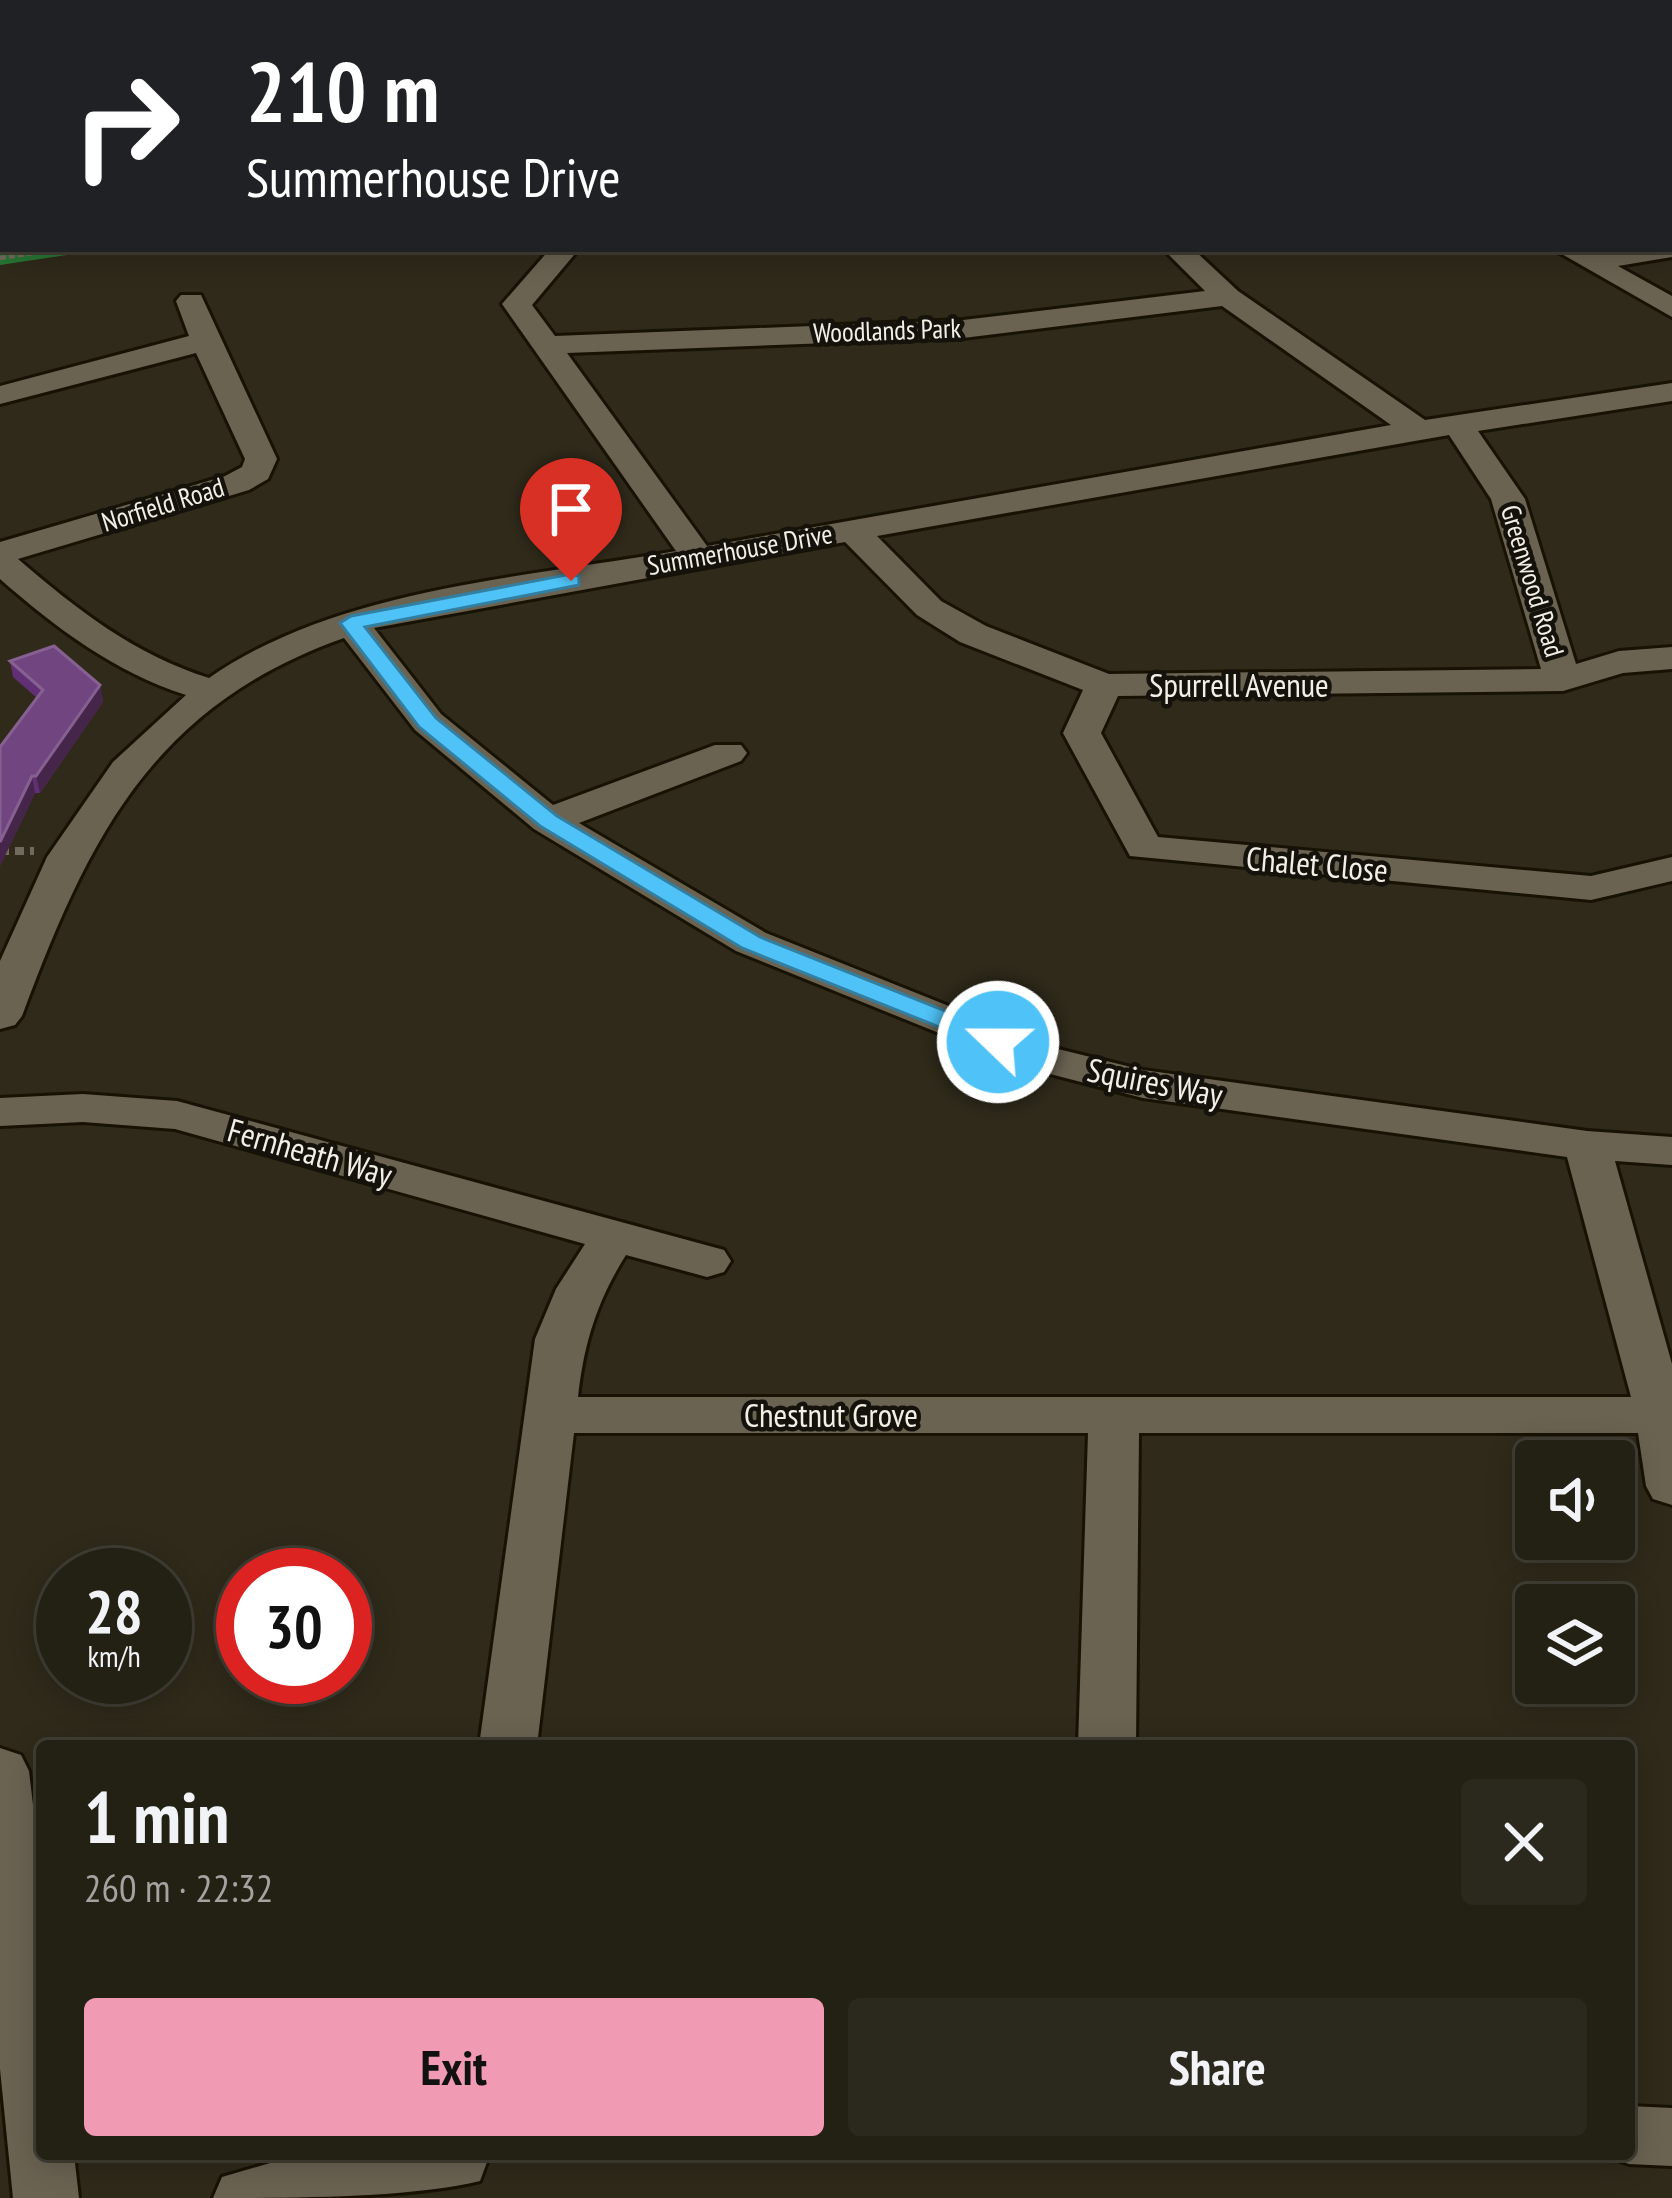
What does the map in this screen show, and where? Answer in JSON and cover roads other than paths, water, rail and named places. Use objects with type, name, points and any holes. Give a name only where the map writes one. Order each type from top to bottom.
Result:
[{"type":"street","points":[[562,252],[517,304],[698,558]]},
{"type":"street","points":[[1180,252],[1228,297],[1419,430]]},
{"type":"street","points":[[1579,255],[1626,252]]},
{"type":"street","points":[[1579,255],[1672,308]]},
{"type":"street","name":"Woodlands Park","points":[[545,346],[963,329],[1228,297]]},
{"type":"street","name":"Norfield Road","points":[[0,557],[218,490],[256,472],[261,459],[191,301]]},
{"type":"street","points":[[0,395],[206,341]]},
{"type":"street","name":"Summerhouse Drive","points":[[0,1016],[69,857],[95,811],[167,731],[212,691],[284,647],[351,623],[698,558],[1419,430],[1672,392]]},
{"type":"street","name":"Greenwood Road","points":[[1457,424],[1508,499],[1563,680]]},
{"type":"street","name":"Spurrell Avenue","points":[[852,530],[929,608],[973,634],[1104,685],[1563,680],[1619,662],[1672,658]]},
{"type":"street","name":"Norfield Road","points":[[0,557],[100,645],[149,671],[212,691]]},
{"type":"street","name":"Squires Way","points":[[351,623],[428,722],[548,821],[751,942],[1039,1058],[1143,1084],[1588,1145],[1672,1151]]},
{"type":"street","name":"Chalet Close","points":[[1104,685],[1082,733],[1144,848],[1591,888],[1672,869]]},
{"type":"street","points":[[548,821],[728,753]]},
{"type":"street","name":"Fernheath Way","points":[[0,1112],[83,1108],[177,1115],[707,1261]]},
{"type":"street","points":[[1588,1145],[1661,1415],[1672,1486]]},
{"type":"street","points":[[509,1740],[560,1339],[580,1289],[614,1236]]},
{"type":"street","name":"Chestnut Grove","points":[[548,1415],[1661,1415]]},
{"type":"street","points":[[1107,1740],[1114,1415]]},
{"type":"street","points":[[0,1772],[36,2105]]},
{"type":"street","points":[[1635,2135],[1672,2137]]},
{"type":"street","points":[[42,2160],[46,2198]]},
{"type":"street","points":[[246,2198],[377,2165],[455,2171]]}]
